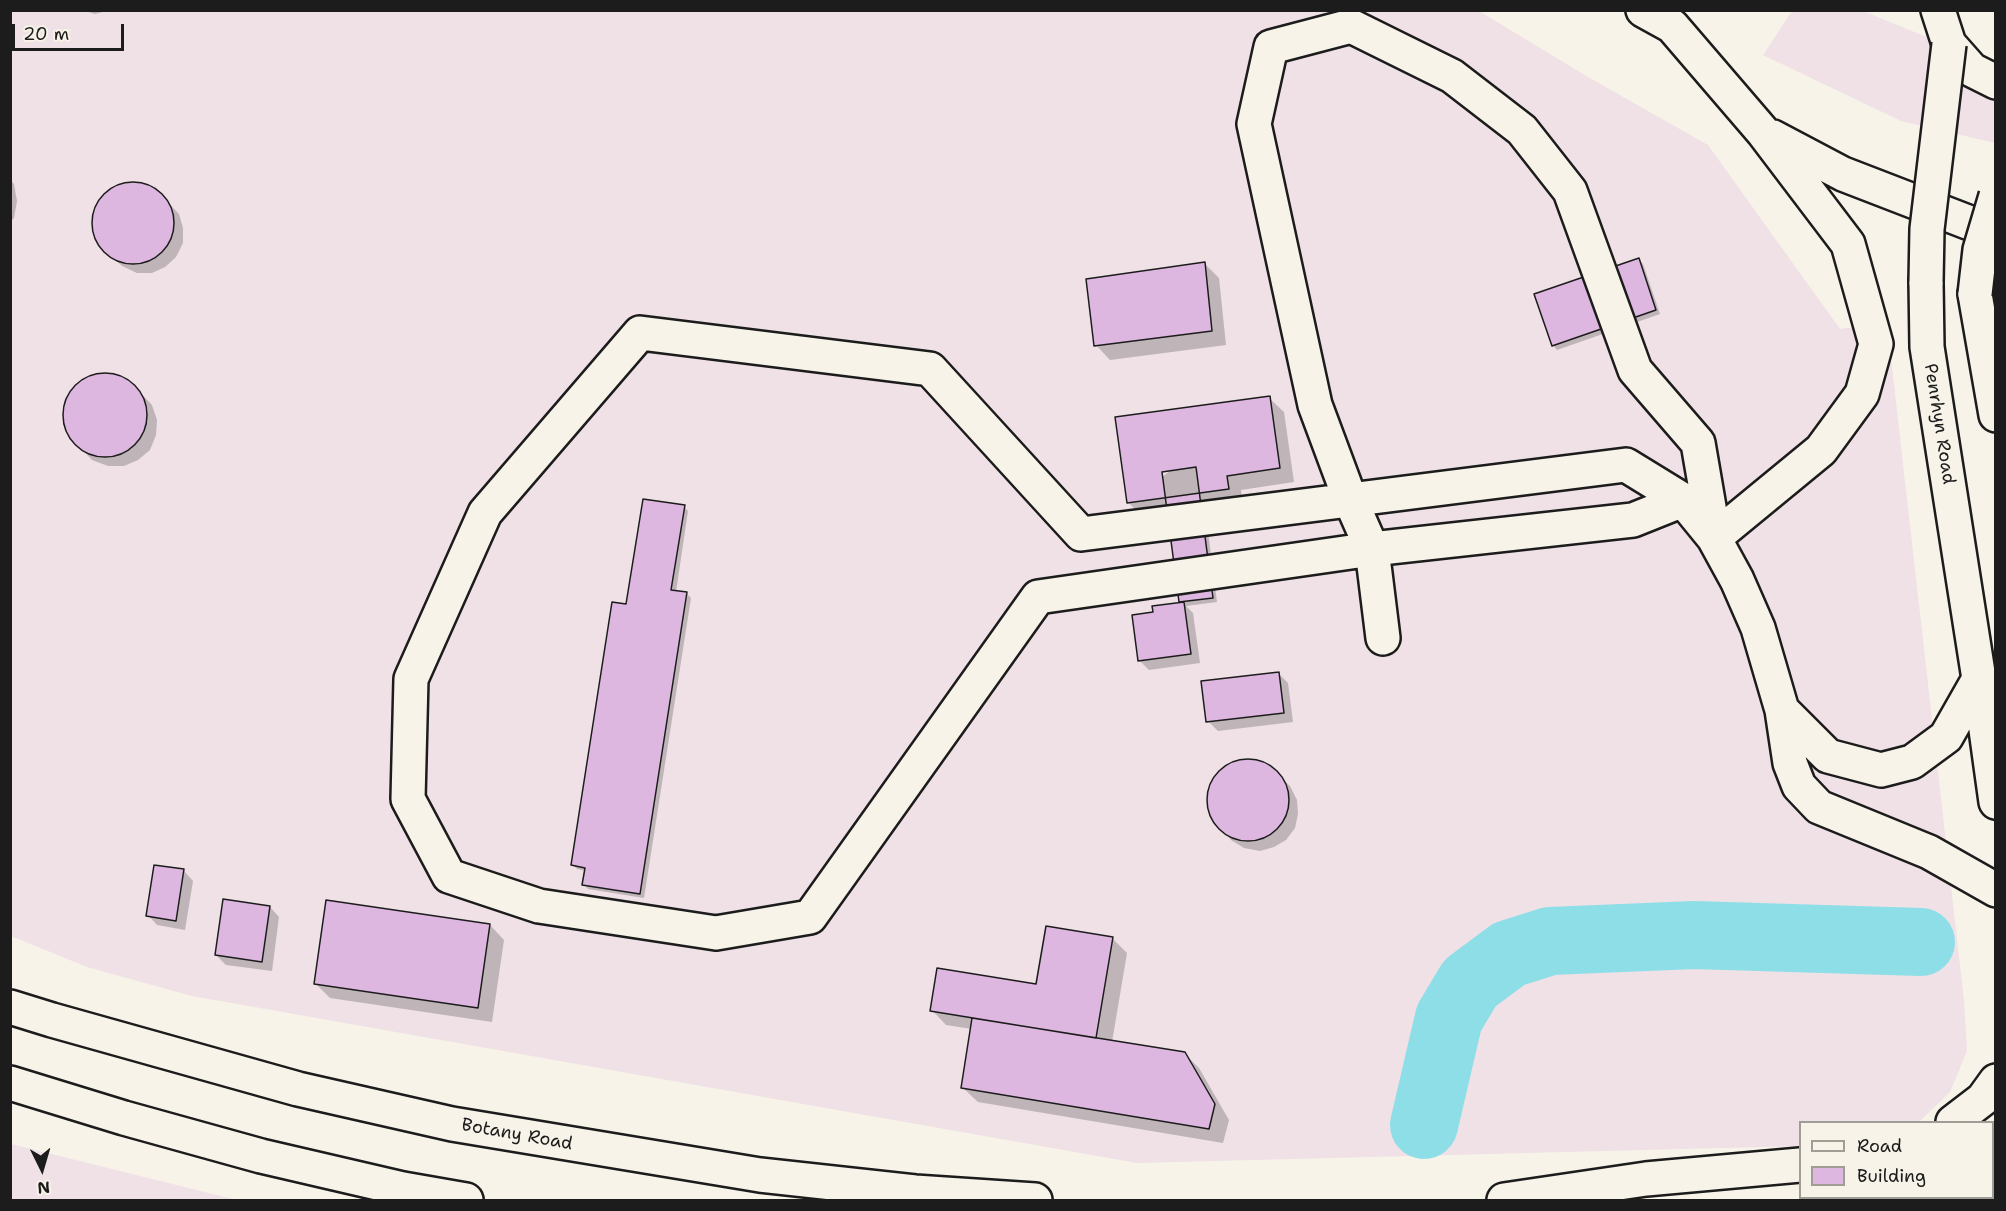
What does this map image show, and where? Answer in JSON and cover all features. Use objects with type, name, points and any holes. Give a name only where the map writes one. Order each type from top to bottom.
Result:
[{"type":"main road","points":[[1642,10],[1672,26],[1763,132],[1848,244],[1876,344],[1862,394],[1821,450],[1714,538]]},
{"type":"main road","points":[[1938,10],[1949,44],[1972,70],[1995,82]]},
{"type":"main road","points":[[1383,638],[1372,549],[1350,499],[1315,405],[1254,124],[1271,47],[1351,26],[1452,76],[1522,130],[1570,191],[1635,370],[1698,443],[1714,538]]},
{"type":"main road","name":"Penrhyn Road","points":[[1949,44],[1927,229],[1927,347],[1979,679],[1995,802]]},
{"type":"main road","points":[[1763,132],[1843,174],[1995,233]]},
{"type":"main road","points":[[1995,196],[1980,250],[1975,294],[1995,415]]},
{"type":"main road","points":[[1683,500],[1633,520],[1372,549],[1038,597],[810,917],[716,933],[539,906],[449,876],[408,799],[411,679],[485,513],[640,333],[930,369],[1081,534],[1626,465],[1683,500],[1714,538],[1737,580],[1758,628],[1782,710],[1790,763],[1799,786],[1820,807],[1929,852],[1995,890]]},
{"type":"main road","points":[[1782,710],[1828,756],[1881,770],[1912,762],[1946,736],[1979,679]]},
{"type":"main road","name":"Botany Road","points":[[10,1006],[52,1020],[298,1089],[452,1124],[760,1175],[915,1192],[1035,1200]]},
{"type":"main road","points":[[1954,1121],[1983,1099],[1995,1082]]},
{"type":"main road","points":[[10,1083],[261,1156],[403,1189],[466,1200]]},
{"type":"main road","points":[[1504,1200],[1646,1179],[1799,1165]]},
{"type":"shaded area","points":[[10,11],[1479,11],[1588,77],[1708,145],[1840,329],[1887,323],[1964,1001],[1967,1051],[1950,1092],[1920,1121],[1799,1121],[1799,1146],[1137,1163],[192,996],[87,967],[11,936]]},
{"type":"shaded area","points":[[1792,11],[1863,11],[1995,65],[1995,143],[1901,121],[1763,55]]},
{"type":"shaded area","points":[[11,1144],[237,1200],[11,1200]]},
{"type":"building","points":[[133,182],[149,185],[162,194],[171,207],[174,223],[171,239],[162,252],[149,261],[133,264],[117,261],[104,252],[95,239],[92,223],[95,207],[104,194],[117,185]]},
{"type":"building","points":[[1639,258],[1656,310],[1552,346],[1534,294]]},
{"type":"building","points":[[1205,262],[1212,331],[1094,346],[1086,279]]},
{"type":"building","points":[[97,373],[113,373],[129,380],[140,391],[147,407],[144,431],[135,445],[113,457],[97,457],[81,450],[70,439],[63,423],[63,407],[70,391],[81,380]]},
{"type":"building","points":[[1270,396],[1280,468],[1227,476],[1229,489],[1127,503],[1115,417]]},
{"type":"building","points":[[1196,467],[1213,598],[1179,602],[1162,472]]},
{"type":"building","points":[[643,499],[685,505],[671,590],[687,592],[640,894],[582,885],[585,868],[571,865],[612,602],[626,604]]},
{"type":"building","points":[[1184,602],[1191,654],[1138,661],[1132,615],[1153,612],[1152,606]]},
{"type":"building","points":[[1279,672],[1284,713],[1206,722],[1201,681]]},
{"type":"building","points":[[1248,759],[1264,762],[1277,771],[1286,784],[1289,800],[1286,816],[1277,829],[1264,838],[1248,841],[1232,838],[1219,829],[1210,816],[1207,800],[1210,784],[1219,771],[1232,762]]},
{"type":"building","points":[[154,865],[184,869],[176,921],[146,916]]},
{"type":"building","points":[[223,899],[270,906],[262,962],[215,955]]},
{"type":"building","points":[[326,900],[490,924],[478,1008],[314,984]]},
{"type":"building","points":[[1046,926],[1113,937],[1096,1038],[930,1011],[937,968],[1036,984]]},
{"type":"building","points":[[972,1018],[1185,1052],[1215,1104],[1209,1129],[961,1088]]},
{"type":"waterway","points":[[1424,1125],[1449,1018],[1470,983],[1509,954],[1550,941],[1694,935],[1921,942]]}]
